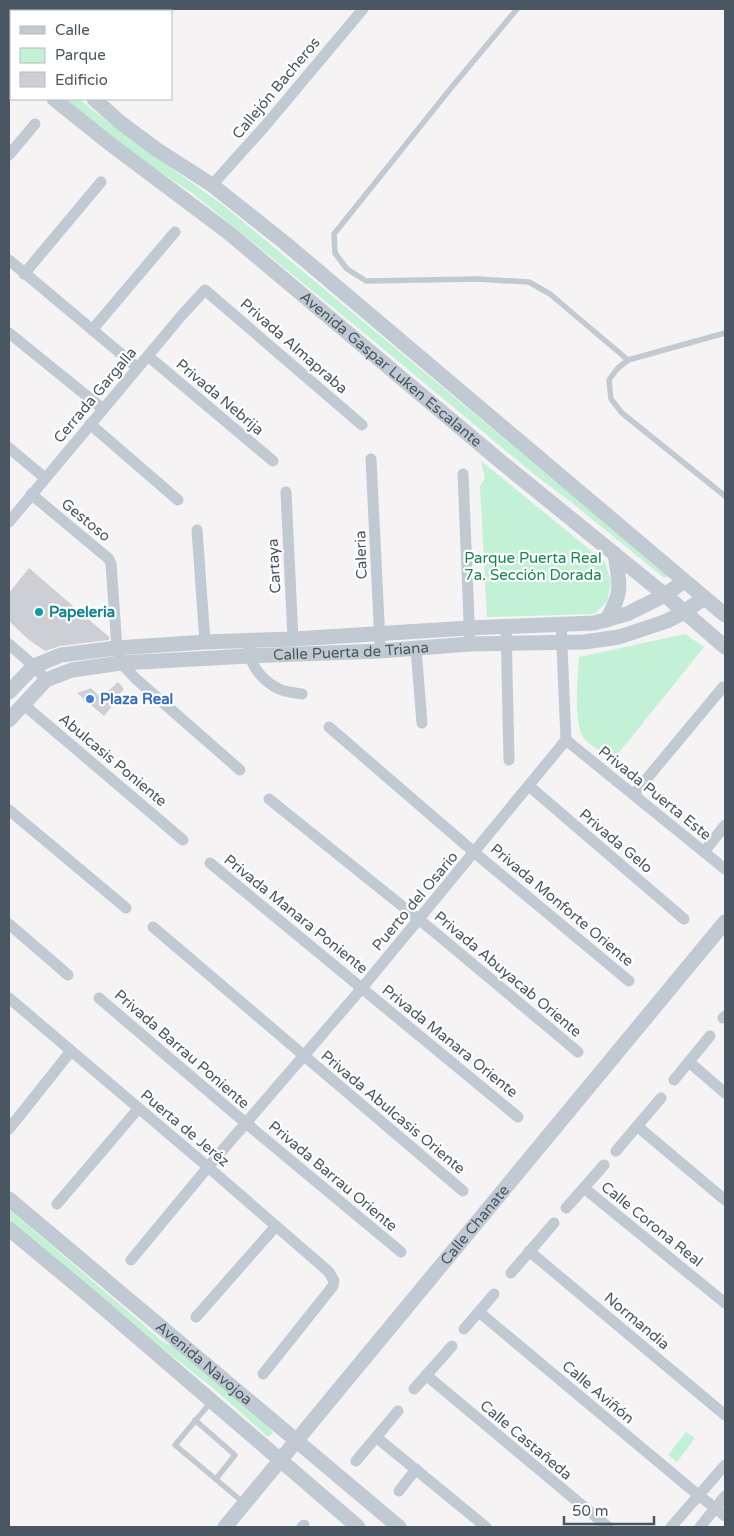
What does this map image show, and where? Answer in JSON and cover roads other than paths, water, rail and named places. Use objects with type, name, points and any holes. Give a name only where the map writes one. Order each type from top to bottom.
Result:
[{"type":"street","name":"Callejón Bacheros","points":[[212,185],[265,126],[363,9]]},
{"type":"street","name":"Avenida Gaspar Luken Escalante","points":[[55,100],[108,143],[229,233],[500,461],[616,554],[725,647]]},
{"type":"street","name":"Avenida Gaspar Luken Escalante","points":[[95,100],[142,139],[212,185],[285,243],[725,615]]},
{"type":"street","points":[[9,155],[35,124]]},
{"type":"street","points":[[24,274],[101,182]]},
{"type":"street","points":[[92,330],[175,232]]},
{"type":"street","points":[[9,260],[138,368]]},
{"type":"street","name":"Cerrada Gargalla","points":[[9,522],[205,290]]},
{"type":"street","name":"Privada Almapraba","points":[[205,290],[362,426]]},
{"type":"street","points":[[9,333],[103,409]]},
{"type":"street","name":"Privada Nebrija","points":[[148,356],[273,461]]},
{"type":"street","points":[[90,424],[178,500]]},
{"type":"street","points":[[9,448],[45,478]]},
{"type":"street","name":"Caleria","points":[[372,459],[380,650]]},
{"type":"street","points":[[463,474],[470,644]]},
{"type":"street","name":"Cartaya","points":[[286,492],[292,639]]},
{"type":"street","name":"Gestoso","points":[[31,494],[109,559],[111,564],[117,648],[121,663]]},
{"type":"street","points":[[197,530],[204,642]]},
{"type":"street","points":[[607,620],[618,601],[620,591],[616,554]]},
{"type":"street","name":"Calle Puerta de Triana","points":[[9,692],[34,666],[61,655],[117,648],[204,642],[292,639],[594,622],[627,614],[665,595],[684,581]]},
{"type":"street","name":"Calle Puerta de Triana","points":[[9,720],[46,680],[72,670],[121,663],[416,649],[470,644],[600,640],[635,632],[667,621],[704,598]]},
{"type":"street","points":[[627,614],[635,632]]},
{"type":"street","points":[[561,623],[566,740]]},
{"type":"street","points":[[506,626],[509,760]]},
{"type":"street","points":[[248,640],[249,656],[255,669],[272,684],[285,691],[302,694]]},
{"type":"street","points":[[9,644],[34,666],[46,680]]},
{"type":"street","points":[[416,649],[422,723]]},
{"type":"street","points":[[121,663],[136,679],[240,770]]},
{"type":"street","points":[[634,794],[723,687]]},
{"type":"street","name":"Abulcasis Poniente","points":[[24,703],[183,840]]},
{"type":"street","name":"Privada Monforte Oriente","points":[[330,727],[475,853],[630,981]]},
{"type":"street","name":"Puerto del Osario","points":[[131,1260],[475,853],[566,740]]},
{"type":"street","name":"Privada Puerta Este","points":[[566,740],[725,869]]},
{"type":"street","name":"Privada Gelo","points":[[529,786],[684,919]]},
{"type":"street","name":"Privada Abuyacab Oriente","points":[[269,800],[419,919],[578,1052]]},
{"type":"street","points":[[9,810],[126,908]]},
{"type":"street","points":[[704,852],[725,825]]},
{"type":"street","name":"Privada Manara Poniente","points":[[210,864],[362,988]]},
{"type":"street","name":"Calle Chanate","points":[[225,1527],[725,922]]},
{"type":"street","points":[[9,924],[68,975]]},
{"type":"street","name":"Privada Abulcasis Oriente","points":[[153,927],[463,1191]]},
{"type":"street","name":"Privada Manara Oriente","points":[[362,988],[518,1117]]},
{"type":"street","name":"Puerta de Jeréz","points":[[9,998],[329,1272],[334,1281],[333,1286],[263,1374]]},
{"type":"street","name":"Privada Barrau Poniente","points":[[99,998],[246,1124]]},
{"type":"street","points":[[674,1080],[710,1036]]},
{"type":"street","points":[[9,1129],[71,1051]]},
{"type":"street","points":[[689,1062],[725,1093]]},
{"type":"street","points":[[616,1151],[661,1098]]},
{"type":"street","points":[[57,1204],[138,1109]]},
{"type":"street","name":"Privada Barrau Oriente","points":[[246,1124],[401,1252]]},
{"type":"street","points":[[637,1126],[725,1200]]},
{"type":"street","points":[[566,1208],[604,1165]]},
{"type":"street","name":"Calle Corona Real","points":[[584,1188],[725,1303]]},
{"type":"street","name":"Avenida Navojoa","points":[[9,1199],[399,1527]]},
{"type":"street","points":[[511,1273],[554,1222]]},
{"type":"street","points":[[196,1317],[276,1226]]},
{"type":"street","name":"Avenida Navojoa","points":[[9,1229],[358,1527]]},
{"type":"street","name":"Normandia","points":[[529,1251],[725,1415]]},
{"type":"street","points":[[464,1329],[494,1294]]},
{"type":"street","name":"Calle Aviñón","points":[[479,1312],[725,1516]]},
{"type":"street","points":[[414,1389],[452,1346]]},
{"type":"street","name":"Calle Castañeda","points":[[426,1374],[608,1527]]},
{"type":"street","points":[[356,1461],[398,1411]]},
{"type":"street","points":[[376,1437],[485,1527]]},
{"type":"street","points":[[671,1527],[725,1465]]},
{"type":"street","points":[[399,1491],[416,1469]]},
{"type":"street","points":[[700,1527],[725,1496]]},
{"type":"lane","points":[[517,9],[334,234],[335,253],[346,269],[366,281],[477,279],[529,282],[550,294],[628,360]]},
{"type":"lane","points":[[725,333],[628,360],[617,369],[609,380],[611,399],[622,413],[725,496]]},
{"type":"lane","points":[[211,1402],[176,1445],[245,1504]]},
{"type":"lane","points":[[196,1420],[235,1455],[216,1479]]},
{"type":"place","name":"Papeleria","points":[[39,612]]},
{"type":"place","name":"Plaza Real","points":[[90,699]]},
{"type":"park label","name":"Parque Puerta Real 7a. Sección Dorada","points":[[533,566]]}]
